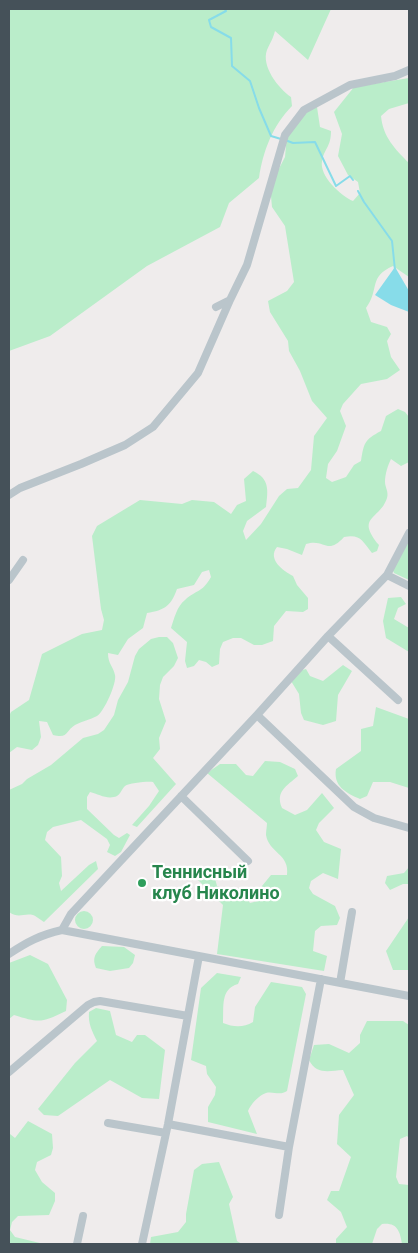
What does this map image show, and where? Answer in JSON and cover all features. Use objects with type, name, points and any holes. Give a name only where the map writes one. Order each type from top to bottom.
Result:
[{"type":"street","points":[[9,495],[20,488],[125,444],[153,427],[198,373],[247,265],[285,135],[304,110],[350,85],[395,76],[409,70]]},
{"type":"street","points":[[216,307],[230,300]]},
{"type":"street","points":[[62,930],[71,914],[328,636],[387,576],[409,533]]},
{"type":"street","points":[[9,580],[23,560]]},
{"type":"street","points":[[387,576],[409,586]]},
{"type":"street","points":[[328,636],[398,700]]},
{"type":"street","points":[[257,715],[354,807],[374,818],[409,828]]},
{"type":"street","points":[[181,796],[248,861]]},
{"type":"street","points":[[340,983],[352,912]]},
{"type":"street","points":[[9,954],[41,935],[62,930],[409,996]]},
{"type":"street","points":[[142,1244],[168,1124],[199,956]]},
{"type":"street","points":[[279,1215],[289,1147],[321,980]]},
{"type":"street","points":[[9,1072],[94,1002],[188,1016]]},
{"type":"street","points":[[108,1123],[166,1133]]},
{"type":"street","points":[[168,1124],[289,1147]]},
{"type":"street","points":[[77,1244],[83,1216]]},
{"type":"green space","points":[[9,9],[331,9],[308,60],[275,31],[267,50],[266,63],[276,82],[291,97],[292,106],[274,130],[263,158],[259,178],[229,203],[220,227],[147,266],[50,336],[9,351]]},
{"type":"green space","points":[[409,78],[409,103],[389,109],[381,116],[387,136],[409,163],[409,277],[393,266],[385,270],[377,279],[373,295],[366,308],[371,322],[387,327],[391,334],[387,341],[391,357],[400,370],[387,379],[361,384],[343,404],[340,411],[346,426],[337,451],[328,464],[326,478],[332,482],[346,477],[354,465],[361,461],[363,450],[368,440],[381,431],[386,416],[398,409],[405,412],[409,417],[409,462],[401,466],[391,459],[385,479],[387,498],[384,505],[369,523],[372,536],[379,545],[377,551],[372,553],[361,539],[350,536],[344,537],[338,543],[330,546],[318,543],[306,544],[302,555],[277,547],[274,551],[275,560],[281,568],[293,576],[297,585],[308,598],[308,609],[303,612],[286,611],[274,626],[273,641],[262,645],[254,645],[241,638],[233,638],[223,642],[220,649],[219,664],[212,667],[206,662],[199,660],[194,666],[187,668],[185,661],[187,642],[171,628],[182,603],[202,589],[211,577],[209,570],[202,572],[194,585],[177,589],[170,603],[163,609],[147,613],[143,628],[128,639],[118,655],[108,653],[115,679],[109,697],[97,716],[75,725],[62,736],[53,735],[47,722],[39,721],[41,737],[38,745],[32,750],[17,747],[9,753],[9,716],[11,712],[29,700],[42,654],[82,634],[102,630],[104,620],[92,536],[97,526],[140,500],[182,504],[192,500],[214,502],[231,514],[237,505],[246,501],[244,479],[253,471],[259,474],[265,481],[267,501],[266,507],[247,521],[243,531],[246,540],[261,524],[279,496],[287,489],[298,488],[311,470],[314,436],[327,418],[312,401],[300,371],[289,351],[288,341],[270,312],[268,301],[287,291],[294,282],[285,226],[272,207],[270,186],[285,157],[287,134],[297,115],[317,107],[320,127],[331,131],[330,141],[322,161],[324,173],[337,190],[353,201],[360,193],[358,182],[348,175],[338,156],[342,134],[334,112],[354,87]]},
{"type":"green space","points":[[409,533],[409,580],[394,573],[391,566]]},
{"type":"green space","points":[[401,597],[406,604],[398,608],[394,619],[409,628],[409,652],[386,638],[383,621],[388,598]]},
{"type":"green space","points":[[167,637],[173,643],[178,658],[174,666],[163,677],[160,685],[159,699],[166,721],[159,738],[160,749],[153,758],[176,784],[137,827],[132,825],[159,791],[153,782],[139,782],[127,785],[114,797],[105,797],[90,792],[87,797],[87,809],[114,835],[119,838],[127,833],[130,835],[121,852],[115,856],[107,852],[110,845],[107,839],[81,820],[53,827],[47,832],[45,840],[61,857],[62,876],[59,883],[61,891],[89,865],[96,861],[98,869],[44,922],[33,915],[12,914],[9,912],[9,790],[51,765],[83,738],[98,734],[104,730],[114,715],[118,700],[128,682],[135,656],[139,649],[151,639]]},
{"type":"green space","points":[[343,665],[352,671],[338,695],[336,721],[323,725],[304,720],[301,713],[299,694],[291,681],[292,673],[306,669],[310,676],[323,681]]},
{"type":"green space","points":[[376,707],[409,719],[409,788],[390,782],[373,782],[367,796],[360,799],[342,788],[337,780],[336,769],[361,751],[361,729],[373,726]]},
{"type":"green space","points":[[265,761],[280,762],[295,769],[298,776],[281,793],[280,802],[282,808],[295,815],[307,810],[322,793],[334,808],[319,823],[316,830],[324,842],[341,849],[338,879],[323,873],[311,881],[309,888],[313,894],[335,906],[340,918],[337,925],[321,926],[315,931],[313,951],[327,956],[324,971],[217,954],[223,905],[198,880],[205,871],[213,871],[217,886],[230,892],[239,888],[250,903],[258,901],[262,886],[271,875],[287,875],[287,868],[285,862],[268,841],[266,835],[267,823],[207,773],[220,764],[236,764],[246,775],[253,776]]},
{"type":"green space","points":[[409,867],[409,884],[403,884],[390,890],[385,883],[387,876],[404,873]]},
{"type":"green space","points":[[80,911],[88,911],[93,916],[91,927],[80,929],[75,924],[75,916]]},
{"type":"green space","points":[[409,917],[409,970],[393,970],[386,951]]},
{"type":"green space","points":[[102,946],[124,947],[135,955],[133,963],[129,968],[110,971],[96,968],[95,956]]},
{"type":"green space","points":[[30,955],[48,964],[67,1000],[66,1011],[45,1020],[35,1020],[14,1015],[9,1019],[9,963]]},
{"type":"green space","points":[[217,973],[241,977],[238,984],[228,990],[224,999],[223,1023],[230,1025],[242,1026],[253,1022],[255,1007],[271,982],[302,987],[306,994],[287,1091],[263,1094],[255,1100],[248,1111],[257,1134],[208,1122],[208,1107],[215,1095],[216,1087],[207,1074],[206,1066],[191,1060],[201,988]]},
{"type":"green space","points":[[96,1008],[110,1011],[116,1035],[132,1042],[137,1035],[145,1035],[165,1050],[159,1099],[142,1098],[110,1080],[58,1116],[44,1115],[38,1109],[75,1063],[97,1041],[89,1020],[89,1012]]},
{"type":"green space","points":[[367,1021],[403,1021],[409,1025],[409,1138],[407,1136],[400,1139],[396,1177],[399,1184],[409,1185],[409,1244],[402,1244],[397,1228],[391,1224],[382,1224],[377,1229],[372,1244],[336,1244],[336,1239],[347,1227],[341,1212],[327,1200],[331,1191],[339,1191],[351,1157],[337,1144],[339,1115],[354,1095],[343,1070],[319,1070],[309,1060],[314,1045],[329,1044],[349,1053],[360,1043],[360,1035]]},
{"type":"green space","points":[[28,1121],[52,1134],[53,1148],[51,1155],[37,1162],[35,1170],[42,1182],[55,1193],[55,1201],[49,1215],[18,1216],[12,1222],[10,1230],[15,1237],[44,1244],[9,1244],[9,1126],[10,1134],[15,1138]]},
{"type":"green space","points":[[219,1162],[233,1197],[229,1204],[237,1241],[242,1244],[150,1244],[151,1237],[178,1232],[186,1222],[194,1170],[202,1164]]},
{"type":"water","points":[[395,267],[409,291],[409,312],[391,305],[375,295]]},
{"type":"waterway","points":[[225,9],[226,11],[209,20],[211,27],[231,38],[232,66],[250,81],[271,136],[281,139]]},
{"type":"waterway","points":[[285,140],[293,143],[315,142],[336,186],[350,176],[353,180]]},
{"type":"waterway","points":[[358,191],[392,241],[395,270]]},
{"type":"place","name":"Теннисный клуб Николино","points":[[142,883]]}]
